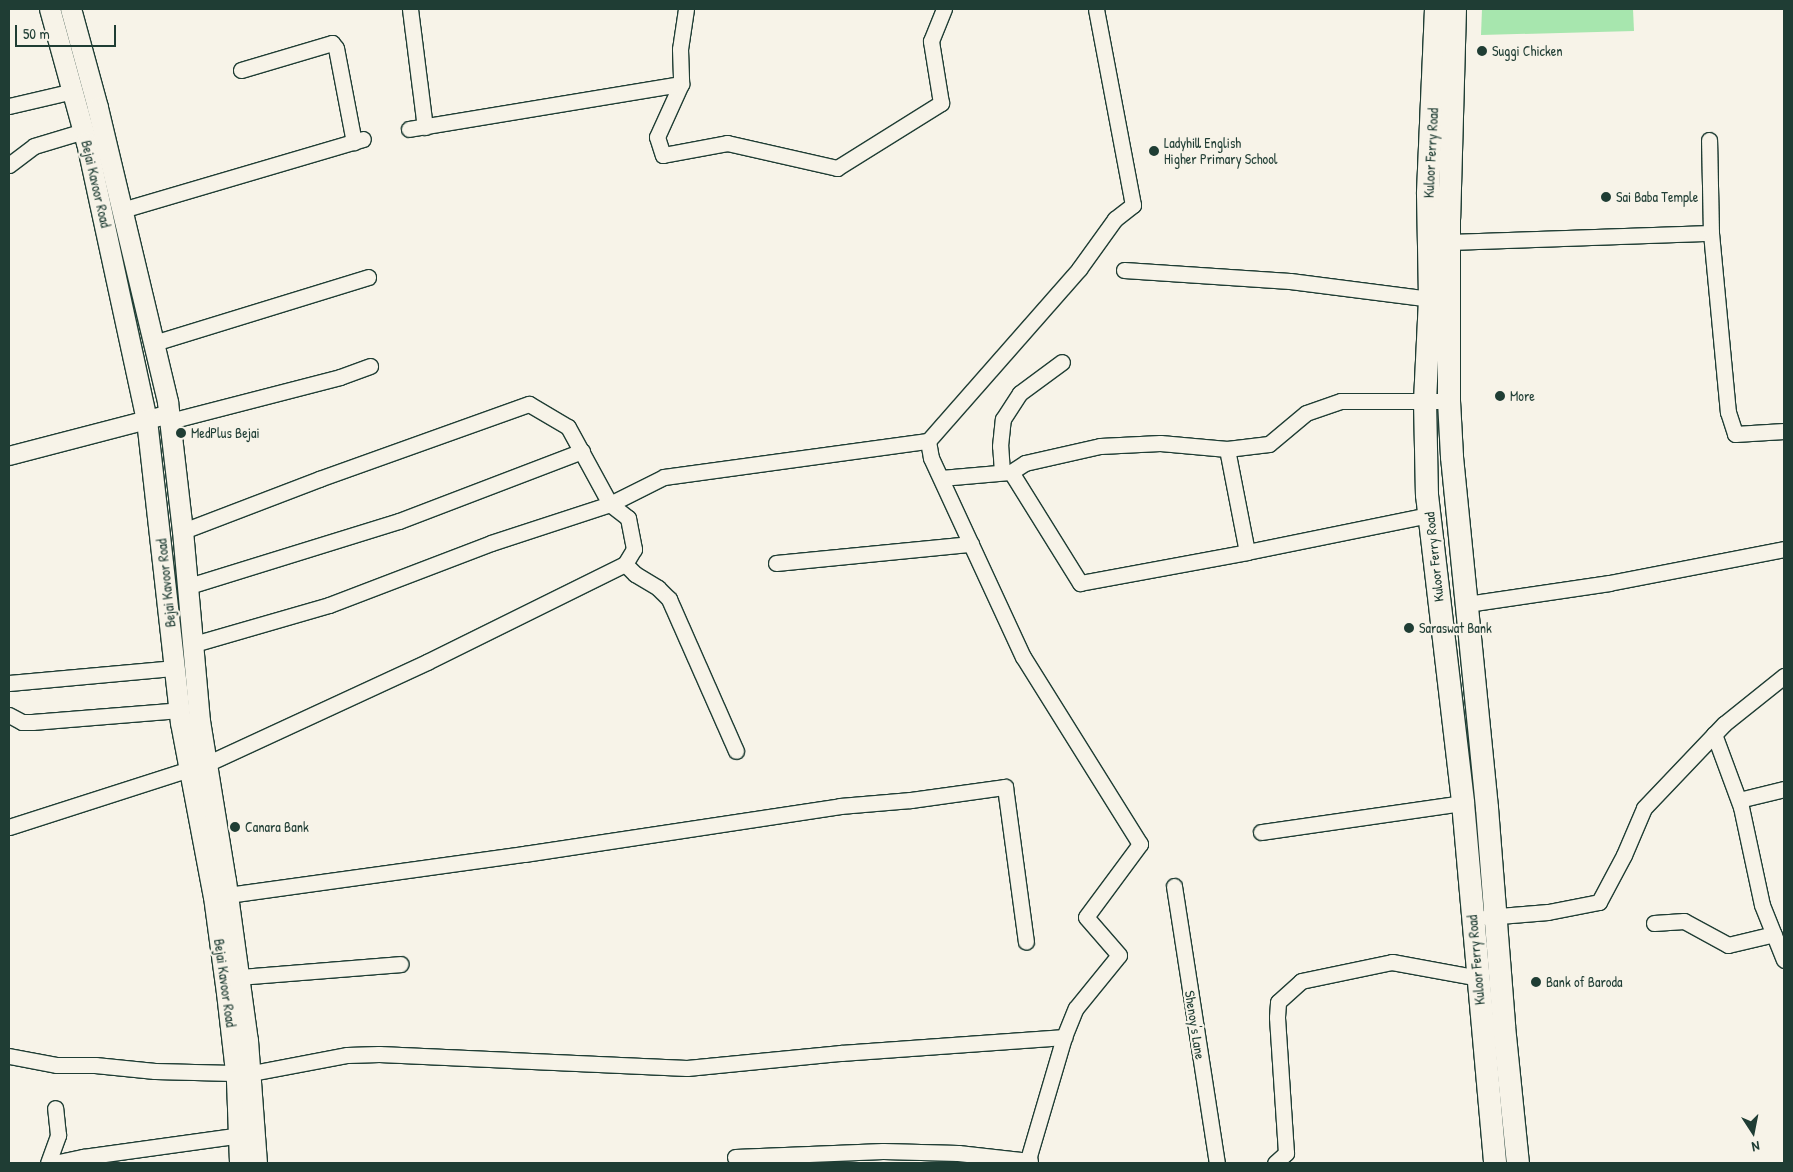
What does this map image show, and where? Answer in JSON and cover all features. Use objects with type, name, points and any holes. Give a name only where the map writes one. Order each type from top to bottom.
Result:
[{"type":"main road","name":"Bejai Kavoor Road","points":[[50,9],[84,131],[147,420],[180,710],[193,768],[228,895],[239,977],[244,1077],[240,1163]]},
{"type":"main road","name":"Bejai Kavoor Road","points":[[71,9],[122,210],[170,418],[189,586],[200,721],[193,768],[257,1163]]},
{"type":"main road","name":"Kuloor Ferry Road","points":[[1436,9],[1428,194],[1430,300],[1425,401],[1429,515],[1462,803],[1495,1163]]},
{"type":"main road","name":"Kuloor Ferry Road","points":[[1455,9],[1451,111],[1450,242],[1449,401],[1452,457],[1518,1163]]},
{"type":"street","points":[[410,9],[417,128],[681,84]]},
{"type":"street","points":[[686,9],[680,49],[681,84],[656,137],[663,155],[727,143],[837,168],[940,103],[931,41],[944,9]]},
{"type":"street","points":[[194,644],[329,605],[491,543],[610,504],[664,476],[928,441],[1079,268],[1115,218],[1133,205],[1096,9]]},
{"type":"street","points":[[122,210],[358,141],[336,48],[332,44],[242,70]]},
{"type":"street","points":[[9,106],[73,91]]},
{"type":"street","points":[[9,165],[34,146],[84,131]]},
{"type":"street","points":[[1709,140],[1711,233],[1728,412],[1735,434],[1784,431]]},
{"type":"street","points":[[1450,242],[1711,233]]},
{"type":"street","points":[[1124,270],[1290,281],[1430,300]]},
{"type":"street","points":[[154,343],[368,277]]},
{"type":"street","points":[[1062,362],[1020,393],[1003,419],[1000,446],[1006,472],[1080,583],[1247,552],[1429,515]]},
{"type":"street","points":[[9,456],[147,420],[170,418],[340,377],[370,366]]},
{"type":"street","points":[[941,478],[1006,472],[1025,463],[1100,446],[1160,443],[1226,449],[1269,444],[1306,413],[1341,401],[1449,401]]},
{"type":"street","points":[[9,827],[193,768],[427,662],[625,564],[634,549],[628,518],[610,504],[568,427],[529,404],[183,530]]},
{"type":"street","points":[[735,1157],[884,1151],[958,1153],[1030,1162],[1029,1156],[1064,1037],[1076,1008],[1119,955],[1086,917],[1140,844],[1023,657],[931,458],[928,441]]},
{"type":"street","points":[[1226,449],[1247,552]]},
{"type":"street","points":[[189,586],[398,521],[582,451]]},
{"type":"street","points":[[776,563],[971,544]]},
{"type":"street","points":[[1467,604],[1609,584],[1784,549]]},
{"type":"street","points":[[625,564],[635,574],[658,588],[669,599],[736,751]]},
{"type":"street","points":[[9,683],[175,668]]},
{"type":"street","points":[[1472,918],[1548,912],[1599,902],[1624,855],[1644,808],[1714,734],[1784,676]]},
{"type":"street","points":[[9,715],[22,722],[32,722],[180,710]]},
{"type":"street","points":[[1714,734],[1739,800],[1762,905],[1784,960]]},
{"type":"street","points":[[228,895],[524,854],[840,806],[911,800],[1005,787],[1026,942]]},
{"type":"street","points":[[1739,800],[1784,789]]},
{"type":"street","points":[[1261,832],[1462,803]]},
{"type":"street","name":"Shenoy's Lane","points":[[1174,886],[1217,1163]]},
{"type":"street","points":[[1654,923],[1684,921],[1728,945],[1774,934]]},
{"type":"street","points":[[1275,1163],[1286,1153],[1277,1017],[1278,1002],[1301,981],[1392,962],[1479,978]]},
{"type":"street","points":[[239,977],[400,964]]},
{"type":"street","points":[[9,1056],[57,1065],[95,1065],[155,1071],[233,1073],[244,1077],[346,1055],[379,1054],[687,1068],[841,1053],[1064,1037]]},
{"type":"street","points":[[48,1163],[58,1135],[55,1108]]},
{"type":"street","points":[[54,1163],[83,1157],[241,1135]]},
{"type":"green space","points":[[1482,9],[1633,9],[1634,31],[1481,35]]},
{"type":"place","name":"Suggi Chicken","points":[[1482,51]]},
{"type":"place","name":"Ladyhill English Higher Primary School","points":[[1154,151]]},
{"type":"place","name":"Sai Baba Temple","points":[[1606,197]]},
{"type":"place","name":"More","points":[[1500,396]]},
{"type":"place","name":"MedPlus Bejai","points":[[181,433]]},
{"type":"place","name":"Saraswat Bank","points":[[1409,628]]},
{"type":"place","name":"Canara Bank","points":[[235,827]]},
{"type":"place","name":"Bank of Baroda","points":[[1536,982]]}]
